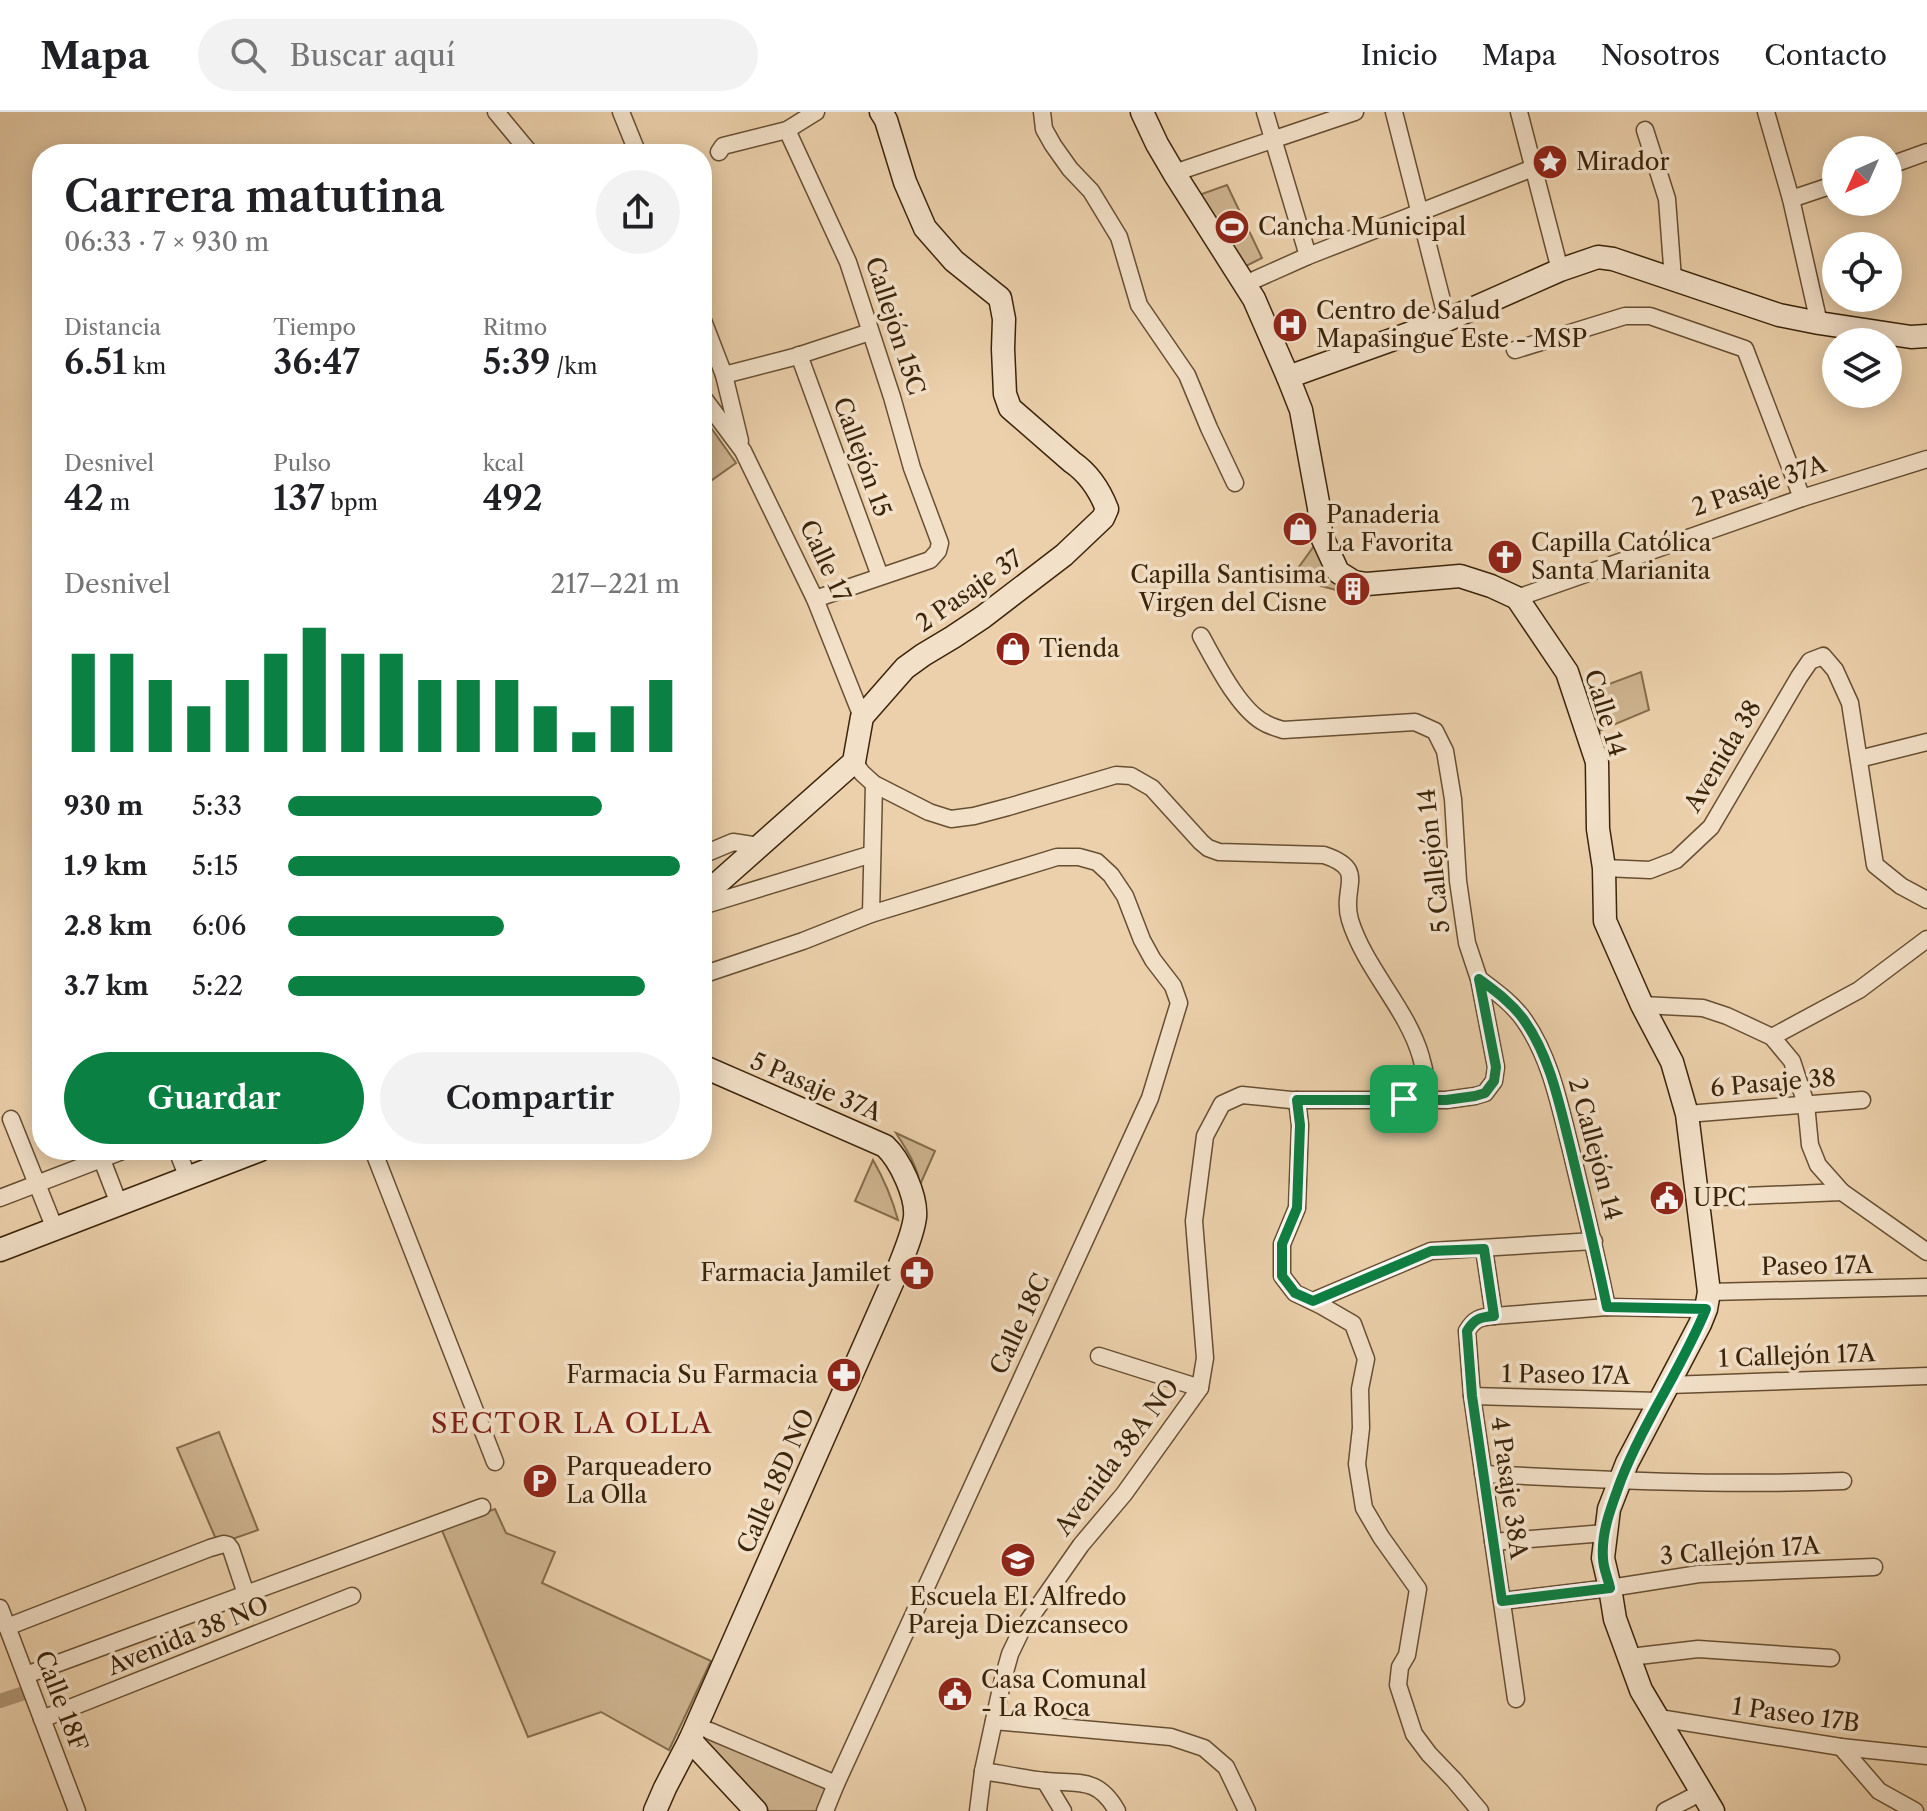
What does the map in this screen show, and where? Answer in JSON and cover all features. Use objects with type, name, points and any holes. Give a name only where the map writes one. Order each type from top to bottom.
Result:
[{"type":"street","points":[[496,112],[523,144]]},
{"type":"street","points":[[621,112],[634,144]]},
{"type":"street","points":[[719,152],[723,146],[787,130],[816,112]]},
{"type":"street","name":"2 Pasaje 37","points":[[862,717],[905,668],[983,617],[1064,555],[1103,518],[1107,509],[1081,468],[1010,408],[1005,394],[1004,319],[1000,298],[954,261],[925,228],[881,112]]},
{"type":"street","points":[[1042,112],[1044,129],[1053,145],[1091,191],[1119,237],[1139,305],[1187,375],[1235,483]]},
{"type":"street","points":[[1142,112],[1174,173],[1254,299],[1288,377],[1301,410],[1321,535],[1338,572],[1354,582],[1367,584],[1460,576],[1517,598]]},
{"type":"street","points":[[1265,112],[1308,256]]},
{"type":"street","points":[[1174,173],[1355,112]]},
{"type":"street","points":[[1394,112],[1447,320]]},
{"type":"street","points":[[1519,112],[1560,270]]},
{"type":"street","points":[[1766,112],[1791,199],[1819,323]]},
{"type":"street","name":"Callejón 15C","points":[[787,130],[848,262],[912,468],[940,543],[930,560],[880,576]]},
{"type":"street","points":[[1645,130],[1667,199],[1673,279]]},
{"type":"street","points":[[1902,161],[1927,152]]},
{"type":"street","points":[[1243,285],[1308,256],[1533,168]]},
{"type":"street","points":[[1791,199],[1822,189]]},
{"type":"street","points":[[1288,377],[1447,320],[1560,270],[1598,257],[1779,315],[1911,337],[1927,336]]},
{"type":"street","points":[[1515,350],[1625,316],[1650,316],[1745,349],[1802,498]]},
{"type":"street","points":[[724,375],[870,332]]},
{"type":"street","points":[[712,344],[724,375],[743,451]]},
{"type":"street","name":"Callejón 15","points":[[799,355],[880,576]]},
{"type":"street","name":"Calle 17","points":[[712,409],[743,451],[815,599],[862,717]]},
{"type":"street","name":"2 Pasaje 37A","points":[[1517,598],[1802,498],[1927,459]]},
{"type":"street","points":[[815,599],[880,576]]},
{"type":"street","name":"Calle 14","points":[[1517,598],[1567,672],[1597,762],[1605,921],[1642,1005],[1672,1062],[1687,1114],[1707,1301]]},
{"type":"street","name":"5 Callejón 14","points":[[1201,636],[1232,689],[1262,722],[1283,730],[1415,722],[1435,731],[1445,751],[1453,799],[1458,881],[1467,943],[1479,979],[1496,1067],[1494,1081],[1485,1093],[1446,1100],[1404,1099]]},
{"type":"street","name":"Avenida 38","points":[[1604,868],[1650,870],[1676,860],[1711,827],[1810,661],[1823,656],[1835,670],[1850,703],[1859,759]]},
{"type":"street","points":[[712,888],[854,762],[862,717]]},
{"type":"street","points":[[1927,742],[1859,759],[1875,865],[1901,886],[1927,900]]},
{"type":"street","points":[[854,762],[874,784],[929,812],[951,819],[1008,807],[1116,775],[1131,776],[1152,788],[1208,848],[1219,852],[1324,855],[1338,860],[1347,867],[1351,877],[1349,917],[1362,949],[1419,1048],[1424,1068],[1417,1087],[1404,1099]]},
{"type":"street","points":[[712,972],[871,914],[874,784]]},
{"type":"street","points":[[712,851],[733,842],[759,846]]},
{"type":"street","points":[[712,903],[872,854]]},
{"type":"street","name":"Calle 18C","points":[[825,1811],[1150,1098],[1179,1003],[1173,986],[1142,940],[1125,896],[1111,875],[1097,862],[1079,857],[1057,857],[871,914]]},
{"type":"street","name":"6 Pasaje 38","points":[[1642,1005],[1703,1008],[1772,1037],[1859,990],[1927,939]]},
{"type":"street","name":"2 Callejón 14","points":[[1479,979],[1506,1000],[1524,1020],[1552,1078],[1594,1241],[1607,1307]]},
{"type":"street","points":[[1772,1037],[1792,1061],[1806,1104],[1810,1145],[1818,1165],[1842,1192],[1927,1252]]},
{"type":"street","name":"5 Pasaje 37A","points":[[712,1070],[885,1146],[901,1166]]},
{"type":"street","name":"Avenida 38A NO","points":[[994,1721],[1010,1654],[1021,1631],[1081,1545],[1124,1494],[1200,1388],[1205,1358],[1194,1221],[1205,1136],[1222,1104],[1242,1095],[1297,1100],[1404,1099]]},
{"type":"street","points":[[1297,1100],[1300,1150],[1297,1208],[1282,1244],[1282,1276],[1295,1293],[1353,1324],[1366,1359],[1360,1389],[1361,1428],[1357,1464],[1364,1508],[1418,1589],[1407,1655],[1400,1667],[1398,1685],[1414,1734],[1480,1811]]},
{"type":"street","name":"6 Pasaje 38","points":[[1687,1114],[1862,1100]]},
{"type":"street","points":[[11,1119],[55,1229]]},
{"type":"street","points":[[0,1198],[88,1160]]},
{"type":"street","points":[[102,1160],[119,1204]]},
{"type":"street","points":[[181,1160],[188,1178]]},
{"type":"street","points":[[0,1250],[234,1160]]},
{"type":"street","points":[[377,1160],[495,1462]]},
{"type":"street","name":"Calle 18D NO","points":[[655,1811],[665,1788],[700,1736],[912,1234],[916,1213],[901,1166]]},
{"type":"street","points":[[1697,1198],[1842,1192]]},
{"type":"street","points":[[1313,1301],[1431,1251],[1594,1241]]},
{"type":"street","points":[[1484,1249],[1494,1316]]},
{"type":"street","name":"Paseo 17A","points":[[1494,1316],[1927,1287]]},
{"type":"street","points":[[1665,1811],[1708,1802],[1641,1690],[1615,1619],[1603,1558],[1605,1533],[1609,1509],[1627,1463],[1707,1301]]},
{"type":"street","name":"4 Pasaje 38A","points":[[1494,1316],[1478,1318],[1467,1331],[1472,1396],[1516,1699]]},
{"type":"street","points":[[1099,1356],[1200,1388]]},
{"type":"street","name":"1 Callejón 17A","points":[[1664,1393],[1927,1376]]},
{"type":"street","name":"1 Paseo 17A","points":[[1472,1396],[1664,1393]]},
{"type":"street","points":[[1483,1474],[1621,1481],[1843,1481]]},
{"type":"street","points":[[26,1675],[482,1507]]},
{"type":"street","points":[[1493,1542],[1605,1533]]},
{"type":"street","points":[[7,1627],[224,1544],[228,1545],[246,1594]]},
{"type":"street","name":"3 Callejón 17A","points":[[1502,1601],[1699,1574],[1874,1567]]},
{"type":"street","name":"Avenida 38 NO","points":[[42,1719],[352,1596]]},
{"type":"street","name":"Calle 18F","points":[[0,1608],[77,1811]]},
{"type":"street","points":[[1630,1657],[1698,1649],[1831,1658]]},
{"type":"street","name":"1 Paseo 17B","points":[[1659,1718],[1841,1747],[1927,1756]]},
{"type":"street","points":[[978,1811],[994,1721],[1171,1737],[1204,1748],[1226,1767],[1247,1811]]},
{"type":"street","points":[[700,1736],[836,1784]]},
{"type":"street","points":[[700,1736],[756,1811]]},
{"type":"street","points":[[1841,1747],[1879,1791],[1912,1810]]},
{"type":"street","points":[[983,1771],[1045,1781],[1078,1782],[1095,1787],[1110,1799],[1117,1811]]},
{"type":"street","points":[[1045,1781],[1063,1811]]},
{"type":"shaded area","name":"Cancha Municipal","points":[[1227,185],[1262,258],[1242,268],[1199,195]]},
{"type":"shaded area","points":[[712,429],[736,463],[712,480]]},
{"type":"shaded area","points":[[1314,546],[1348,591],[1312,583],[1296,571]]},
{"type":"shaded area","points":[[1641,672],[1649,710],[1599,731],[1585,693]]},
{"type":"shaded area","points":[[896,1133],[935,1151],[920,1185],[914,1164]]},
{"type":"shaded area","points":[[873,1160],[887,1189],[898,1220],[855,1201]]},
{"type":"shaded area","points":[[219,1432],[258,1530],[218,1544],[177,1448]]},
{"type":"shaded area","points":[[495,1509],[506,1533],[555,1552],[542,1583],[711,1661],[669,1750],[601,1712],[528,1737],[441,1528]]},
{"type":"shaded area","points":[[705,1730],[832,1785],[819,1811],[760,1811],[699,1744]]},
{"type":"waterway","points":[[0,1701],[24,1693]]},
{"type":"place","name":"Mirador","points":[[1550,162]]},
{"type":"place","name":"Cancha Municipal","points":[[1232,227]]},
{"type":"place","name":"Centro de Salud Mapasingue Este - MSP","points":[[1290,325]]},
{"type":"place","name":"Panaderia La Favorita","points":[[1300,529]]},
{"type":"place","name":"Capilla Católica Santa Marianita","points":[[1505,557]]},
{"type":"place","name":"Capilla Santisima Virgen del Cisne","points":[[1353,589]]},
{"type":"place","name":"Tienda","points":[[1013,649]]},
{"type":"place","name":"UPC","points":[[1667,1198]]},
{"type":"place","name":"Farmacia Jamilet","points":[[917,1273]]},
{"type":"place","name":"Farmacia Su Farmacia","points":[[844,1375]]},
{"type":"place","name":"Parqueadero La Olla","points":[[540,1481]]},
{"type":"place","name":"Escuela EI. Alfredo Pareja Diezcanseco","points":[[1018,1560]]},
{"type":"place","name":"Casa Comunal - La Roca","points":[[955,1694]]},
{"type":"district","name":"SECTOR LA OLLA","points":[[572,1423]]},
{"type":"route","points":[[1479,979],[1506,1000],[1524,1020],[1552,1078],[1594,1241],[1607,1307],[1706,1309],[1627,1463],[1609,1509],[1603,1558],[1610,1588],[1502,1601],[1472,1396],[1467,1331],[1478,1318],[1494,1316],[1484,1249],[1431,1251],[1313,1301],[1295,1293],[1282,1276],[1282,1244],[1297,1208],[1300,1125],[1297,1100],[1404,1099],[1446,1100],[1475,1096],[1485,1093],[1494,1081],[1496,1067],[1479,979]]}]
